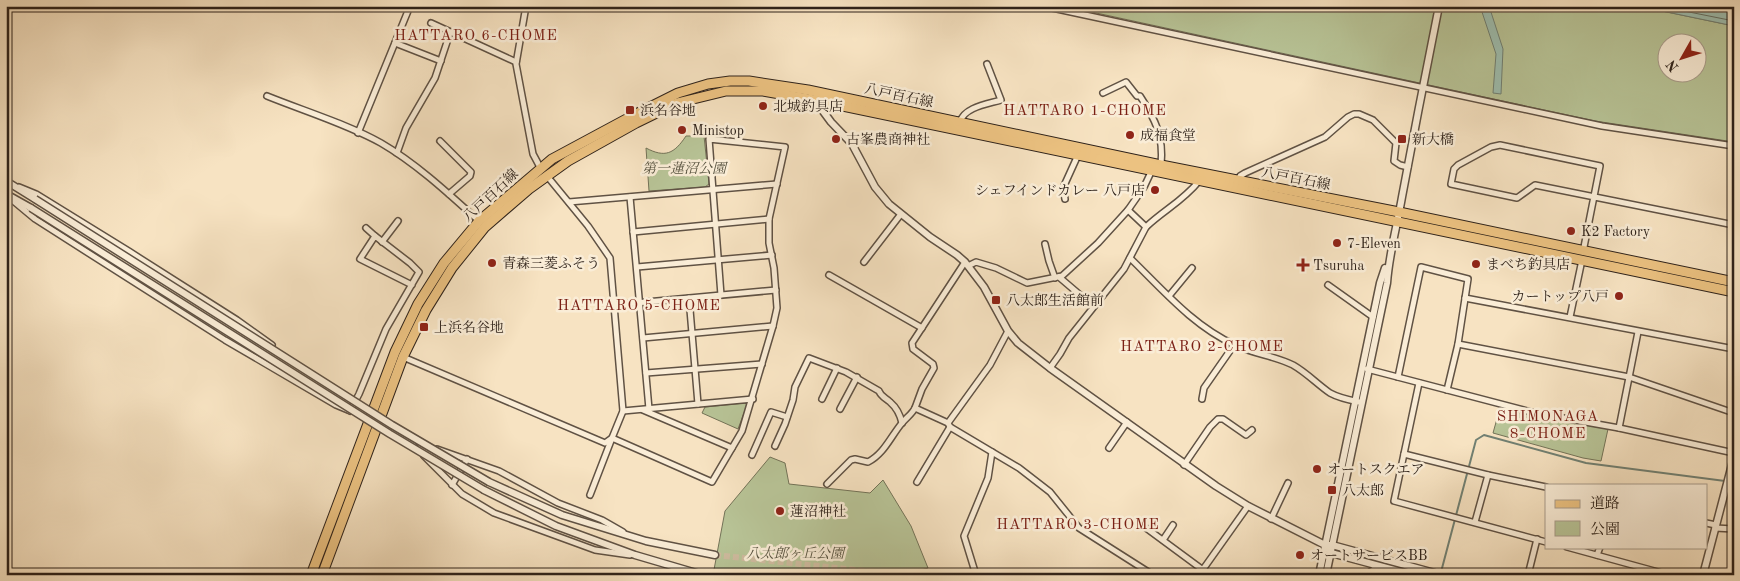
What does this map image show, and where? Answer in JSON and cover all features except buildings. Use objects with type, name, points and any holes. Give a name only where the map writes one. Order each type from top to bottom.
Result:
[{"type":"main road","name":"八戸百石線","points":[[311,575],[395,352],[418,304],[444,263],[540,168],[552,159],[663,99],[708,84],[749,81],[808,90],[1161,165],[1399,212],[1734,282]]},
{"type":"main road","name":"八戸百石線","points":[[322,575],[403,357],[426,310],[482,224],[568,160],[677,103],[708,94],[726,91],[763,91],[814,100],[1734,292]]},
{"type":"street","points":[[358,132],[410,6]]},
{"type":"street","points":[[526,6],[516,62],[533,154],[540,168],[588,226],[610,258],[623,411],[590,495]]},
{"type":"street","points":[[1043,6],[1422,85],[1602,126],[1734,146]]},
{"type":"street","points":[[1365,369],[1387,283],[1388,262],[1439,6]]},
{"type":"street","points":[[431,23],[516,62]]},
{"type":"street","points":[[397,153],[406,128],[435,78],[450,33]]},
{"type":"street","points":[[395,43],[441,61]]},
{"type":"street","points":[[960,122],[971,110],[1001,100],[987,64]]},
{"type":"street","points":[[1103,93],[1126,82],[1136,96],[1140,96],[1153,116],[1158,129],[1161,165]]},
{"type":"street","points":[[808,90],[831,122],[852,144],[875,187],[889,204],[930,237],[957,254],[967,264],[984,287],[1008,331],[1018,343],[1050,368],[1184,464],[1271,519],[1329,545],[1442,575]]},
{"type":"street","points":[[267,96],[358,132],[397,153],[449,194],[482,224]]},
{"type":"street","points":[[1238,180],[1244,173],[1325,137],[1354,114],[1368,117],[1378,124],[1396,143],[1394,161],[1408,167]]},
{"type":"street","points":[[612,438],[712,482],[742,431],[753,399],[777,308],[772,255],[769,243],[769,219],[785,147],[709,139],[721,294]]},
{"type":"street","points":[[440,141],[472,172],[470,176],[449,194]]},
{"type":"street","points":[[1570,317],[1584,251],[1594,196],[1600,166],[1500,144],[1458,165],[1454,169],[1451,184],[1517,198],[1535,185],[1594,196],[1734,225]]},
{"type":"street","points":[[1065,199],[1063,188],[1078,160],[1078,155]]},
{"type":"street","points":[[826,484],[851,460],[868,462],[873,460],[888,444],[902,423],[911,415],[922,389],[934,368],[932,364],[913,348],[912,343],[967,264],[976,262],[996,268],[1027,283],[1062,276],[1098,244],[1128,210],[1144,187],[1152,170]]},
{"type":"street","points":[[1050,368],[1068,338],[1116,281],[1146,227],[1174,206],[1200,180]]},
{"type":"street","points":[[8,182],[392,425],[489,482],[562,515],[632,537],[715,556]]},
{"type":"street","points":[[8,182],[36,194],[237,320],[271,345],[356,400],[370,416]]},
{"type":"street","points":[[569,202],[776,184]]},
{"type":"street","points":[[6,194],[35,219],[225,340],[336,405],[370,416],[405,437],[499,471],[558,503],[602,520],[632,537]]},
{"type":"street","points":[[6,194],[390,434],[484,490],[556,526],[635,555],[703,575]]},
{"type":"street","points":[[630,197],[649,409]]},
{"type":"street","points":[[1128,210],[1146,227]]},
{"type":"street","points":[[864,262],[901,214]]},
{"type":"street","points":[[634,232],[769,219]]},
{"type":"street","points":[[382,242],[398,221]]},
{"type":"street","points":[[350,411],[386,329],[419,272],[366,228]]},
{"type":"street","points":[[375,236],[360,259],[412,285]]},
{"type":"street","points":[[1319,575],[1329,545],[1359,402],[1380,283],[1394,238]]},
{"type":"street","points":[[1045,244],[1048,261],[1057,277],[1093,306]]},
{"type":"street","points":[[637,267],[772,255]]},
{"type":"street","points":[[1130,258],[1190,316],[1234,345],[1285,361],[1310,376],[1330,393],[1359,402]]},
{"type":"street","points":[[1398,377],[1421,267],[1468,279],[1458,344],[1447,390]]},
{"type":"street","points":[[1169,296],[1192,268]]},
{"type":"street","points":[[829,275],[922,328]]},
{"type":"street","points":[[1328,285],[1373,317]]},
{"type":"street","points":[[614,305],[776,290]]},
{"type":"street","points":[[688,298],[698,404]]},
{"type":"street","points":[[1465,298],[1734,349]]},
{"type":"street","points":[[643,338],[773,326]]},
{"type":"street","points":[[917,482],[949,425],[990,365],[1008,331]]},
{"type":"street","points":[[1619,428],[1638,332]]},
{"type":"street","points":[[1458,344],[1629,377],[1734,413]]},
{"type":"street","points":[[1202,399],[1204,388],[1234,345]]},
{"type":"street","points":[[403,357],[605,442],[612,438]]},
{"type":"street","points":[[775,446],[785,424],[795,387],[809,358],[857,377],[879,390],[880,394],[896,408],[902,423]]},
{"type":"street","points":[[646,373],[762,364]]},
{"type":"street","points":[[822,399],[837,368]]},
{"type":"street","points":[[1365,369],[1535,413],[1619,428],[1734,453]]},
{"type":"street","points":[[840,409],[857,377]]},
{"type":"street","points":[[1419,383],[1394,500],[1545,542]]},
{"type":"street","points":[[623,411],[753,399]]},
{"type":"street","points":[[915,408],[949,425],[1019,468],[1050,492],[1080,528],[1153,575]]},
{"type":"street","points":[[642,409],[732,448]]},
{"type":"street","points":[[752,454],[771,412],[786,417]]},
{"type":"street","points":[[1184,464],[1210,427],[1218,419],[1223,419],[1246,435],[1252,430]]},
{"type":"street","points":[[1109,448],[1127,422]]},
{"type":"street","points":[[405,437],[452,485],[478,505],[494,513],[595,550],[635,555]]},
{"type":"street","points":[[976,575],[964,536],[988,478],[992,452]]},
{"type":"street","points":[[1404,454],[1545,487]]},
{"type":"street","points":[[1704,575],[1734,457]]},
{"type":"street","points":[[452,485],[467,459]]},
{"type":"street","points":[[1475,522],[1488,475]]},
{"type":"street","points":[[1271,519],[1288,483]]},
{"type":"street","points":[[1142,525],[1201,572],[1248,506]]},
{"type":"street","points":[[1708,524],[1716,527],[1734,529]]},
{"type":"street","points":[[1163,540],[1173,525]]},
{"type":"street","points":[[1528,575],[1537,539]]},
{"type":"street","points":[[1326,575],[1331,553],[1329,545]]},
{"type":"street","points":[[1572,548],[1669,575]]},
{"type":"street","points":[[1597,555],[1600,548]]},
{"type":"street","points":[[1331,553],[1413,575]]},
{"type":"street","points":[[1366,575],[1378,566]]},
{"type":"green space","points":[[1064,6],[1638,6],[1734,26],[1734,142],[1595,121]]},
{"type":"green space","name":"第一蓮沼公園","points":[[686,136],[704,136],[709,184],[705,187],[649,191],[646,148],[659,153],[669,152],[677,147]]},
{"type":"green space","points":[[745,403],[747,405],[738,429],[702,413],[705,407]]},
{"type":"green space","points":[[1500,408],[1538,417],[1608,429],[1601,461],[1583,458],[1493,433]]},
{"type":"green space","name":"八太郎ヶ丘公園","points":[[770,457],[785,463],[789,484],[870,493],[883,480],[911,526],[928,568],[921,570],[920,575],[891,575],[888,569],[889,575],[713,575],[725,511]]},
{"type":"water","points":[[1480,6],[1489,6],[1503,49],[1501,94],[1493,93],[1496,54]]},
{"type":"water","points":[[1638,6],[1734,6],[1734,26]]},
{"type":"waterway","points":[[1441,572],[1476,440],[1484,435],[1586,463],[1725,481]]},
{"type":"tunnel","points":[[715,555],[903,575]]},
{"type":"place","name":"北城釣具店","points":[[763,106]]},
{"type":"place","name":"浜名谷地","points":[[630,110]]},
{"type":"place","name":"Ministop","points":[[682,130]]},
{"type":"place","name":"成福食堂","points":[[1130,135]]},
{"type":"place","name":"古峯農商神社","points":[[836,139]]},
{"type":"place","name":"新大橋","points":[[1402,139]]},
{"type":"place","name":"シェフインドカレー 八戸店","points":[[1155,190]]},
{"type":"place","name":"K2 Factory","points":[[1571,231]]},
{"type":"place","name":"7-Eleven","points":[[1337,243]]},
{"type":"place","name":"青森三菱ふそう","points":[[492,263]]},
{"type":"place","name":"まべち釣具店","points":[[1476,264]]},
{"type":"place","name":"Tsuruha","points":[[1303,265]]},
{"type":"place","name":"カートップ八戸","points":[[1619,296]]},
{"type":"place","name":"八太郎生活館前","points":[[996,300]]},
{"type":"place","name":"上浜名谷地","points":[[424,327]]},
{"type":"place","name":"オートスクエア","points":[[1317,469]]},
{"type":"place","name":"八太郎","points":[[1332,490]]},
{"type":"place","name":"蓮沼神社","points":[[780,511]]},
{"type":"place","name":"オートサービスBB","points":[[1300,555]]},
{"type":"district","name":"HATTARO 6-CHOME","points":[[476,35]]},
{"type":"district","name":"HATTARO 1-CHOME","points":[[1085,110]]},
{"type":"district","name":"HATTARO 5-CHOME","points":[[639,305]]},
{"type":"district","name":"HATTARO 2-CHOME","points":[[1202,346]]},
{"type":"district","name":"SHIMONAGA 8-CHOME","points":[[1548,424]]},
{"type":"district","name":"HATTARO 3-CHOME","points":[[1078,524]]}]
